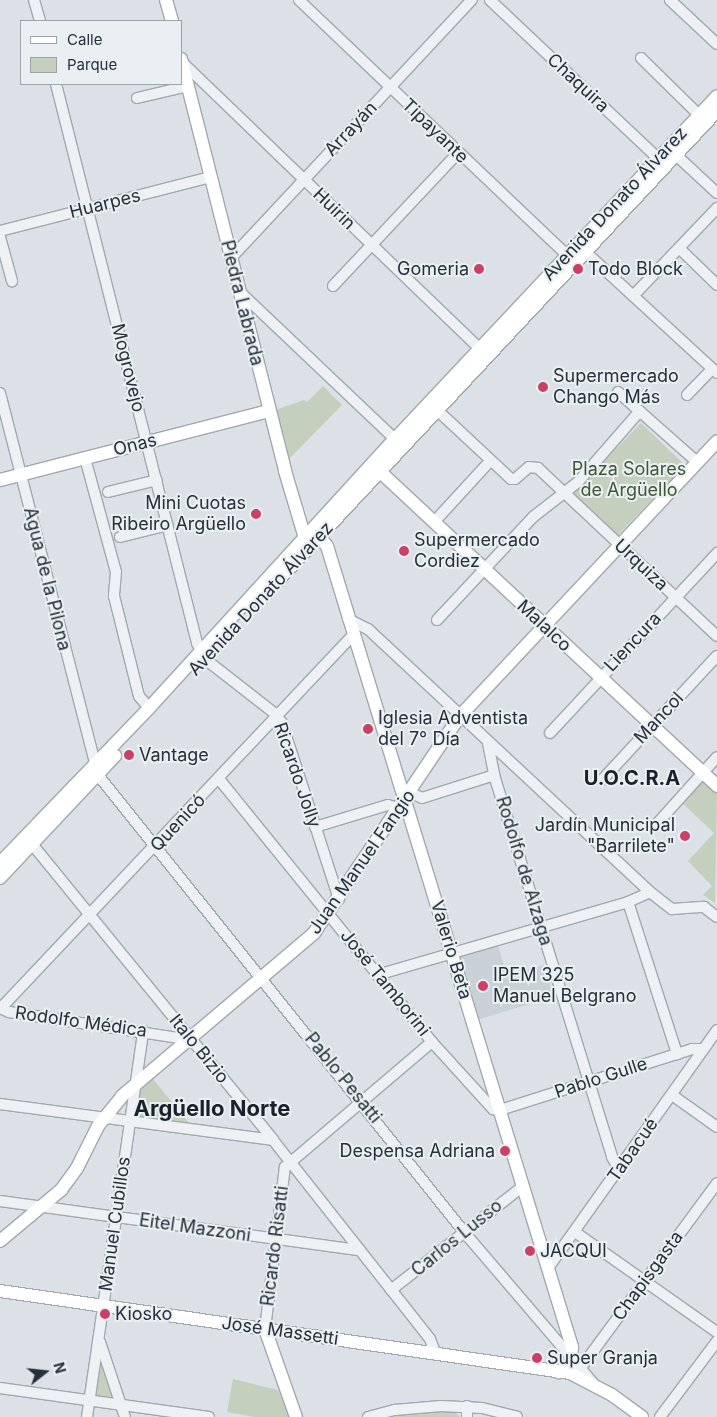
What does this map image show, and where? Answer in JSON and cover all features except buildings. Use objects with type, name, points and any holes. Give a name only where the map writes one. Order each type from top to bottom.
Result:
[{"type":"main road","points":[[166,0],[172,20]]},
{"type":"main road","name":"Piedra Labrada","points":[[182,61],[269,410],[313,536]]},
{"type":"main road","name":"Avenida Donato Álvarez","points":[[0,862],[96,771],[570,258],[662,162],[699,115],[717,96]]},
{"type":"main road","name":"Avenida Donato Álvarez","points":[[662,162],[676,155],[717,111]]},
{"type":"main road","name":"Avenida Donato Álvarez","points":[[399,443],[436,410],[483,352]]},
{"type":"main road","name":"Onas","points":[[0,480],[269,410]]},
{"type":"main road","name":"Juan Manuel Fangio","points":[[0,1241],[44,1206],[72,1176],[104,1118],[133,1085],[191,1040],[314,933],[329,914],[460,716],[717,440]]},
{"type":"main road","name":"Malalco","points":[[376,468],[434,521],[543,627],[717,786]]},
{"type":"main road","name":"Valerio Beta","points":[[313,536],[327,546],[576,1364]]},
{"type":"main road","name":"Avenida Donato Álvarez","points":[[0,878],[96,771],[149,708],[203,656]]},
{"type":"main road","name":"José Massetti","points":[[0,1291],[103,1307],[435,1352],[560,1372]]},
{"type":"main road","name":"Ricardo Risatti","points":[[265,1329],[296,1417]]},
{"type":"main road","points":[[560,1372],[576,1364]]},
{"type":"main road","name":"Pablo Pesatti","points":[[560,1372],[597,1387],[642,1417]]},
{"type":"street","points":[[34,0],[40,20]]},
{"type":"street","name":"Tipayante","points":[[299,0],[570,258]]},
{"type":"street","name":"Arrayán","points":[[231,258],[472,0]]},
{"type":"street","name":"Chaquira","points":[[490,0],[662,162]]},
{"type":"street","points":[[670,0],[717,44]]},
{"type":"street","points":[[641,58],[699,115]]},
{"type":"street","name":"Huirin","points":[[182,61],[483,352]]},
{"type":"street","name":"Mogrovejo","points":[[56,85],[203,656]]},
{"type":"street","points":[[137,98],[188,86]]},
{"type":"street","points":[[333,286],[458,153]]},
{"type":"street","points":[[676,155],[717,193]]},
{"type":"street","name":"Huarpes","points":[[0,232],[211,177]]},
{"type":"street","points":[[633,296],[717,208]]},
{"type":"street","points":[[0,236],[12,281]]},
{"type":"street","points":[[580,248],[714,371],[687,395]]},
{"type":"street","points":[[679,248],[717,285]]},
{"type":"street","points":[[239,290],[399,443]]},
{"type":"street","points":[[618,392],[697,462]]},
{"type":"street","name":"Agua de la Pilona","points":[[0,393],[96,771]]},
{"type":"street","points":[[434,521],[490,461],[436,410]]},
{"type":"street","points":[[437,620],[533,517],[565,494],[640,411]]},
{"type":"street","points":[[85,458],[116,572],[114,596],[139,696],[149,708]]},
{"type":"street","name":"Urquiza","points":[[490,461],[511,479],[515,479],[529,467],[536,467],[717,636]]},
{"type":"street","points":[[108,492],[157,480]]},
{"type":"street","points":[[120,537],[168,525]]},
{"type":"street","name":"Liencura","points":[[550,733],[675,596],[717,553]]},
{"type":"street","points":[[348,619],[368,629],[488,743],[650,892],[672,909],[704,907],[717,916]]},
{"type":"street","name":"Quenicó","points":[[0,1008],[92,915],[353,634]]},
{"type":"street","name":"Ricardo Jolly","points":[[203,656],[278,716],[339,899]]},
{"type":"street","name":"Mancol","points":[[602,780],[717,656]]},
{"type":"street","name":"Rodolfo de Alzaga","points":[[488,743],[494,775],[589,1082],[619,1169]]},
{"type":"street","points":[[654,827],[717,757]]},
{"type":"street","name":"Pablo Pesatti","points":[[96,771],[361,1100],[464,1232],[597,1387]]},
{"type":"street","points":[[315,827],[388,805],[422,798],[494,775]]},
{"type":"street","name":"José Tamborini","points":[[219,779],[432,1042],[488,1106],[500,1110]]},
{"type":"street","name":"Italo Bizio","points":[[32,844],[92,915],[289,1160],[430,1339],[435,1352]]},
{"type":"street","points":[[377,975],[628,902],[650,892]]},
{"type":"street","points":[[628,902],[677,1054]]},
{"type":"street","name":"Rodolfo Médica","points":[[0,1008],[191,1040]]},
{"type":"street","name":"Tabacué","points":[[548,1268],[717,1030]]},
{"type":"street","name":"Manuel Cubillos","points":[[87,1417],[117,1217],[133,1085],[143,1031]]},
{"type":"street","points":[[289,1160],[432,1042]]},
{"type":"street","name":"Pablo Gulle","points":[[500,1110],[677,1054],[703,1049]]},
{"type":"street","points":[[672,1095],[717,1127]]},
{"type":"street","points":[[0,1104],[273,1140]]},
{"type":"street","name":"Ricardo Risatti","points":[[265,1329],[285,1167],[289,1160]]},
{"type":"street","name":"Chapisgasta","points":[[576,1364],[644,1281],[717,1183]]},
{"type":"street","name":"Carlos Lusso","points":[[392,1290],[523,1186]]},
{"type":"street","name":"Eitel Mazzoni","points":[[0,1200],[360,1250]]},
{"type":"street","points":[[574,1232],[717,1332]]},
{"type":"street","points":[[99,1338],[125,1417]]},
{"type":"street","points":[[660,1417],[717,1341]]},
{"type":"street","points":[[0,1388],[209,1417]]},
{"type":"street","points":[[368,1417],[421,1406],[517,1417]]},
{"type":"shaded area","points":[[498,946],[507,975],[544,965],[554,997],[476,1020],[457,958]]},
{"type":"green space","points":[[323,386],[342,405],[287,461],[275,410],[304,400],[307,402]]},
{"type":"green space","name":"Plaza Solares de Argüello","points":[[641,423],[685,465],[615,537],[572,495]]},
{"type":"green space","points":[[702,779],[717,793],[715,903],[703,895],[712,886],[688,861],[714,833],[680,801]]},
{"type":"green space","points":[[153,1079],[189,1123],[137,1116],[137,1092]]},
{"type":"green space","points":[[102,1354],[116,1400],[96,1396]]},
{"type":"green space","points":[[233,1379],[278,1390],[291,1417],[254,1417],[227,1412]]},
{"type":"green space","points":[[444,1411],[455,1412],[460,1417],[388,1417]]},
{"type":"place","name":"Gomeria","points":[[479,269]]},
{"type":"place","name":"Todo Block","points":[[578,269]]},
{"type":"place","name":"Supermercado Chango Más","points":[[543,387]]},
{"type":"place","name":"Mini Cuotas Ribeiro Argüello","points":[[256,514]]},
{"type":"place","name":"Supermercado Cordiez","points":[[404,551]]},
{"type":"place","name":"Iglesia Adventista del 7° Día","points":[[368,729]]},
{"type":"place","name":"Vantage","points":[[129,755]]},
{"type":"place","name":"Jardín Municipal \"Barrilete\"","points":[[685,836]]},
{"type":"place","name":"IPEM 325 Manuel Belgrano","points":[[483,986]]},
{"type":"place","name":"Despensa Adriana","points":[[505,1151]]},
{"type":"place","name":"JACQUI","points":[[530,1251]]},
{"type":"place","name":"Kiosko","points":[[105,1314]]},
{"type":"place","name":"Super Granja","points":[[537,1358]]},
{"type":"district","name":"U.O.C.R.A","points":[[632,778]]},
{"type":"district","name":"Argüello Norte","points":[[212,1109]]}]
